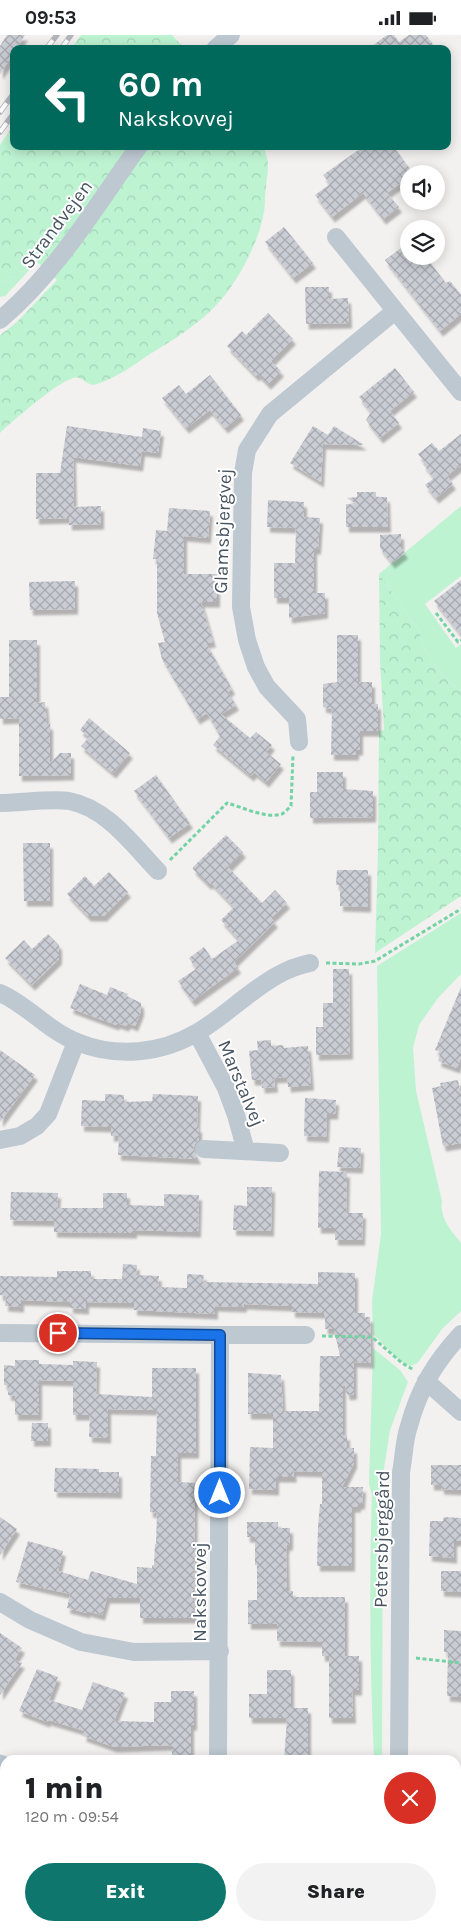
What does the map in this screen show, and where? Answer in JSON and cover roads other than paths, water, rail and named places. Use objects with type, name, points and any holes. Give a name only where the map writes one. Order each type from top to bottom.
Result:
[{"type":"street","points":[[220,45],[231,35]]},
{"type":"street","name":"Strandvejen","points":[[0,320],[41,281],[82,230],[136,150]]},
{"type":"street","points":[[336,237],[461,392]]},
{"type":"street","name":"Glamsbjergvej","points":[[299,742],[297,719],[267,687],[256,667],[247,640],[241,607],[243,473],[247,450],[270,414],[395,311]]},
{"type":"street","points":[[0,803],[67,801],[86,805],[105,817],[158,871]]},
{"type":"street","name":"Marstalvej","points":[[0,993],[45,1025],[76,1042],[108,1052],[140,1052],[169,1046],[198,1033],[274,977],[293,967],[310,963]]},
{"type":"street","name":"Marstalvej","points":[[198,1033],[226,1088],[246,1151]]},
{"type":"street","points":[[0,1141],[20,1136],[37,1126],[48,1114],[76,1042]]},
{"type":"street","name":"Marstalvej","points":[[204,1149],[280,1153]]},
{"type":"street","points":[[0,1333],[306,1335]]},
{"type":"street","name":"Petersbjerggård","points":[[399,1755],[401,1472],[408,1427],[426,1381],[445,1351],[461,1334]]},
{"type":"street","name":"Nakskovvej","points":[[218,1755],[220,1335]]},
{"type":"street","points":[[426,1381],[461,1412]]},
{"type":"street","points":[[0,1601],[30,1620],[81,1642],[134,1652],[220,1651]]},
{"type":"railway","points":[[49,45],[57,35]]},
{"type":"railway","points":[[64,45],[71,35]]},
{"type":"railway","points":[[0,112],[10,98]]},
{"type":"railway","points":[[0,132],[10,118]]}]
